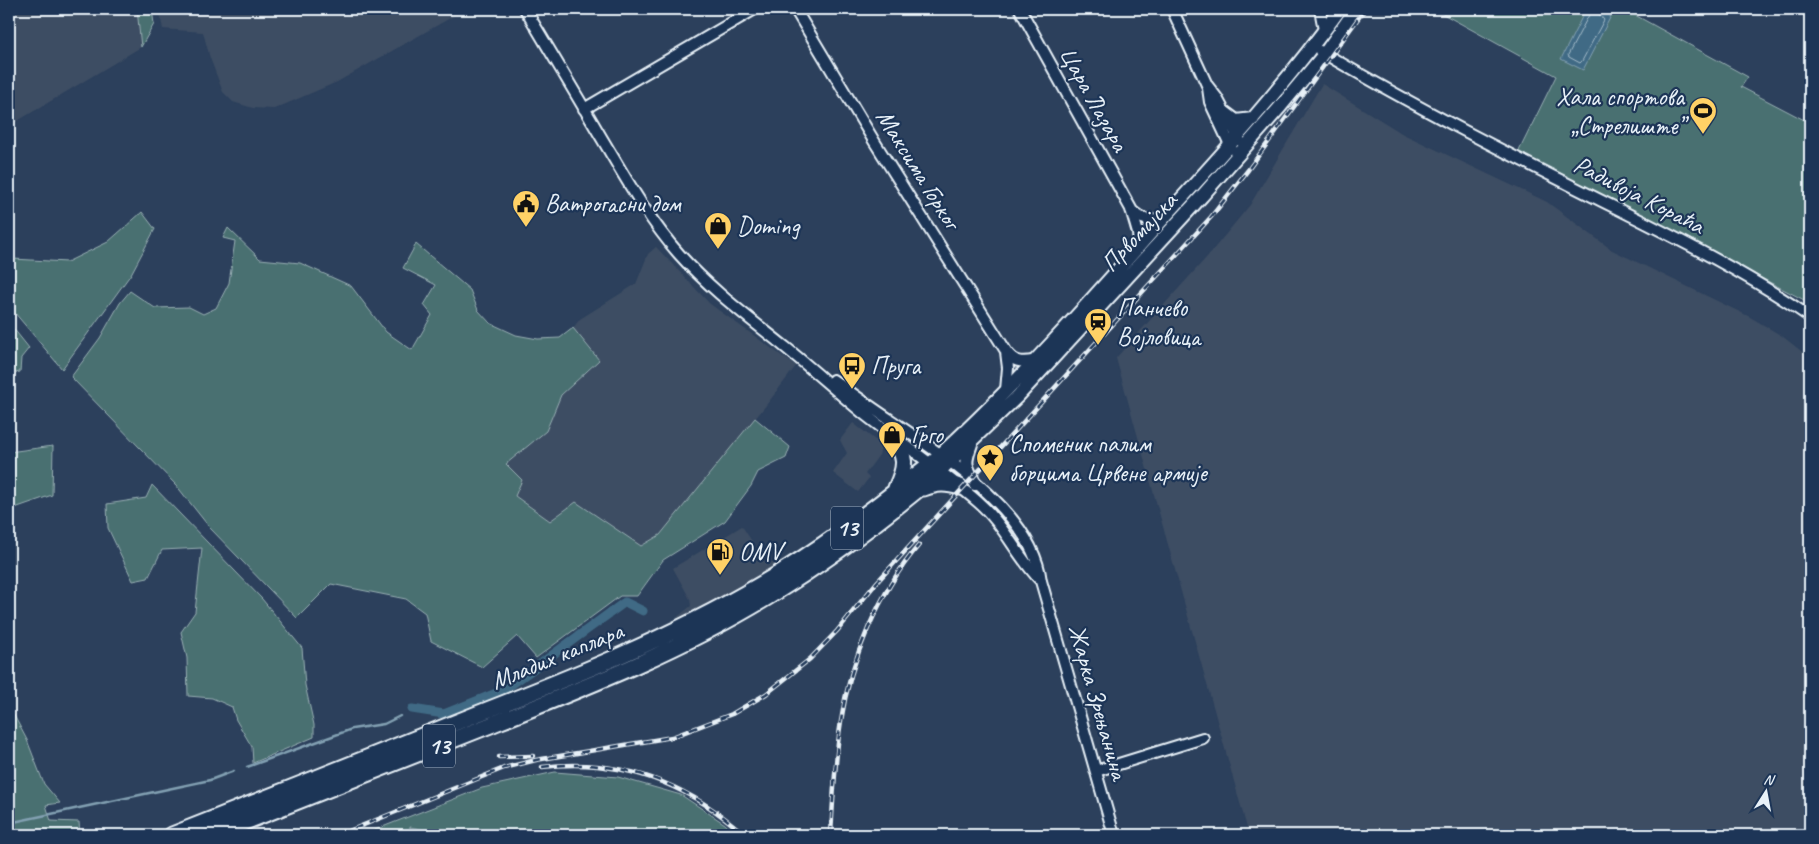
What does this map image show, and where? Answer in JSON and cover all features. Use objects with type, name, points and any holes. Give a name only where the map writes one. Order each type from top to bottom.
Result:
[{"type":"highway","points":[[893,436],[903,454],[905,464],[894,492]]},
{"type":"highway","name":"13","points":[[918,490],[940,463]]},
{"type":"highway","name":"Младих каплара","points":[[172,835],[566,679],[657,640],[762,584],[844,530],[894,492],[940,463]]},
{"type":"highway","points":[[918,490],[940,483],[960,487]]},
{"type":"highway","name":"Младих каплара","points":[[212,835],[570,694],[715,627],[806,573],[918,490]]},
{"type":"main road","name":"Првомајска","points":[[940,463],[972,441],[1018,396],[1237,147],[1252,119],[1313,46],[1340,9]]},
{"type":"main road","name":"Првомајска","points":[[940,463],[1164,219],[1237,147],[1325,54],[1356,9]]},
{"type":"main road","points":[[1224,112],[1236,121],[1252,119]]},
{"type":"main road","points":[[972,441],[966,469],[975,484]]},
{"type":"street","name":"Жарка Зрењанина","points":[[525,9],[639,199],[664,236],[680,255],[732,306],[940,463],[960,487],[999,523],[1031,572],[1041,581]]},
{"type":"street","points":[[584,109],[755,9]]},
{"type":"street","name":"Максима Горког","points":[[795,9],[874,141],[1006,351]]},
{"type":"street","name":"Цара Лазара","points":[[1020,9],[1130,209],[1138,233],[1139,247]]},
{"type":"street","points":[[1172,9],[1207,85],[1217,98],[1224,112],[1237,147]]},
{"type":"street","points":[[1320,9],[1324,30]]},
{"type":"street","name":"Радивоја Кораћа","points":[[1313,46],[1455,125],[1686,242],[1772,290],[1810,317]]},
{"type":"street","points":[[1207,85],[1210,102],[1237,147]]},
{"type":"street","points":[[1130,209],[1144,220],[1152,222],[1164,219]]},
{"type":"street","name":"Жарка Зрењанина","points":[[786,348],[893,436],[975,484],[1000,506],[1021,530],[1039,568],[1041,581],[1114,835]]},
{"type":"street","points":[[1006,351],[1012,359],[1018,362],[1033,361]]},
{"type":"street","points":[[1006,351],[1008,368],[1006,390]]},
{"type":"street","points":[[1096,771],[1203,738]]},
{"type":"shaded area","points":[[9,9],[137,9],[141,47],[9,126]]},
{"type":"shaded area","points":[[159,9],[466,9],[337,82],[274,109],[253,108],[233,102],[223,92],[210,58],[203,32],[163,29]]},
{"type":"shaded area","points":[[1322,84],[1403,134],[1547,202],[1612,250],[1750,317],[1782,336],[1810,358],[1810,835],[1249,835],[1116,358],[1207,257],[1250,205]]},
{"type":"shaded area","points":[[656,247],[710,304],[796,366],[660,536],[641,546],[576,502],[550,521],[515,496],[506,464],[546,431],[561,395],[599,360],[573,328],[580,319],[636,284],[648,254]]},
{"type":"shaded area","points":[[853,423],[879,443],[881,448],[879,455],[865,474],[869,478],[858,492],[833,473],[847,453],[840,440]]},
{"type":"shaded area","name":"OMV","points":[[742,526],[766,563],[787,560],[701,612],[676,618],[691,606],[690,599],[673,568]]},
{"type":"green space","points":[[137,9],[152,9],[154,24],[141,47]]},
{"type":"green space","points":[[1434,9],[1624,9],[1748,77],[1741,87],[1810,123],[1810,303],[1518,153],[1556,76]]},
{"type":"green space","points":[[142,212],[155,229],[131,274],[62,369],[9,306],[9,256],[13,259],[67,262],[108,242]]},
{"type":"green space","points":[[228,228],[260,259],[300,263],[351,286],[386,332],[412,350],[432,315],[424,305],[436,285],[403,268],[416,244],[470,290],[478,310],[490,323],[516,335],[538,339],[560,338],[573,328],[599,360],[561,395],[546,431],[506,464],[522,480],[515,496],[550,521],[576,502],[641,546],[660,535],[755,418],[790,447],[786,458],[758,472],[751,486],[725,521],[663,560],[637,596],[620,596],[536,658],[517,636],[482,667],[431,641],[425,613],[406,599],[331,584],[297,618],[210,528],[176,485],[71,377],[100,338],[120,303],[130,291],[155,308],[189,307],[203,314],[216,308],[229,283],[235,241],[223,238]]},
{"type":"green space","points":[[9,323],[29,348],[21,358],[20,372],[9,374]]},
{"type":"green space","points":[[53,446],[52,495],[9,510],[9,452]]},
{"type":"green space","points":[[152,485],[262,599],[302,648],[305,685],[314,725],[314,737],[253,763],[252,747],[236,720],[232,707],[212,698],[188,696],[187,658],[181,632],[195,612],[202,548],[162,550],[148,578],[133,581],[108,528],[107,504],[146,498]]},
{"type":"green space","points":[[9,706],[27,740],[44,784],[60,803],[46,805],[51,821],[79,822],[80,835],[9,835]]},
{"type":"green space","points":[[555,772],[618,777],[681,795],[725,824],[737,835],[436,835],[434,832],[410,827],[410,835],[362,835],[482,788]]},
{"type":"water","points":[[1586,9],[1598,9],[1611,16],[1583,70],[1561,59]]},
{"type":"waterway","points":[[412,709],[444,714],[504,690],[625,602],[643,611]]},
{"type":"waterway","points":[[247,767],[352,729],[384,724],[400,716]]},
{"type":"waterway","points":[[9,823],[210,780],[234,771]]},
{"type":"railway","points":[[339,835],[504,768],[536,760],[672,737],[732,714],[766,694],[810,659],[837,631],[877,582],[1211,217],[1248,170],[1365,9]]},
{"type":"railway","points":[[831,835],[834,778],[839,735],[851,674],[868,628],[879,605],[891,584],[919,545]]},
{"type":"railway","points":[[499,757],[533,756]]},
{"type":"railway","points":[[542,767],[599,766],[626,770],[651,778],[676,788],[700,801],[745,835]]},
{"type":"place","name":"Хала спортова „Стрелиште”","points":[[1703,135]]},
{"type":"place","name":"Ватрогасни дом","points":[[526,228]]},
{"type":"place","name":"Doming","points":[[718,250]]},
{"type":"place","name":"Панчево Војловица","points":[[1098,346]]},
{"type":"place","name":"Пруга","points":[[852,390]]},
{"type":"place","name":"Грго","points":[[892,459]]},
{"type":"place","name":"Споменик палим борцима Црвене армије","points":[[990,482]]},
{"type":"place","name":"OMV","points":[[720,576]]}]
